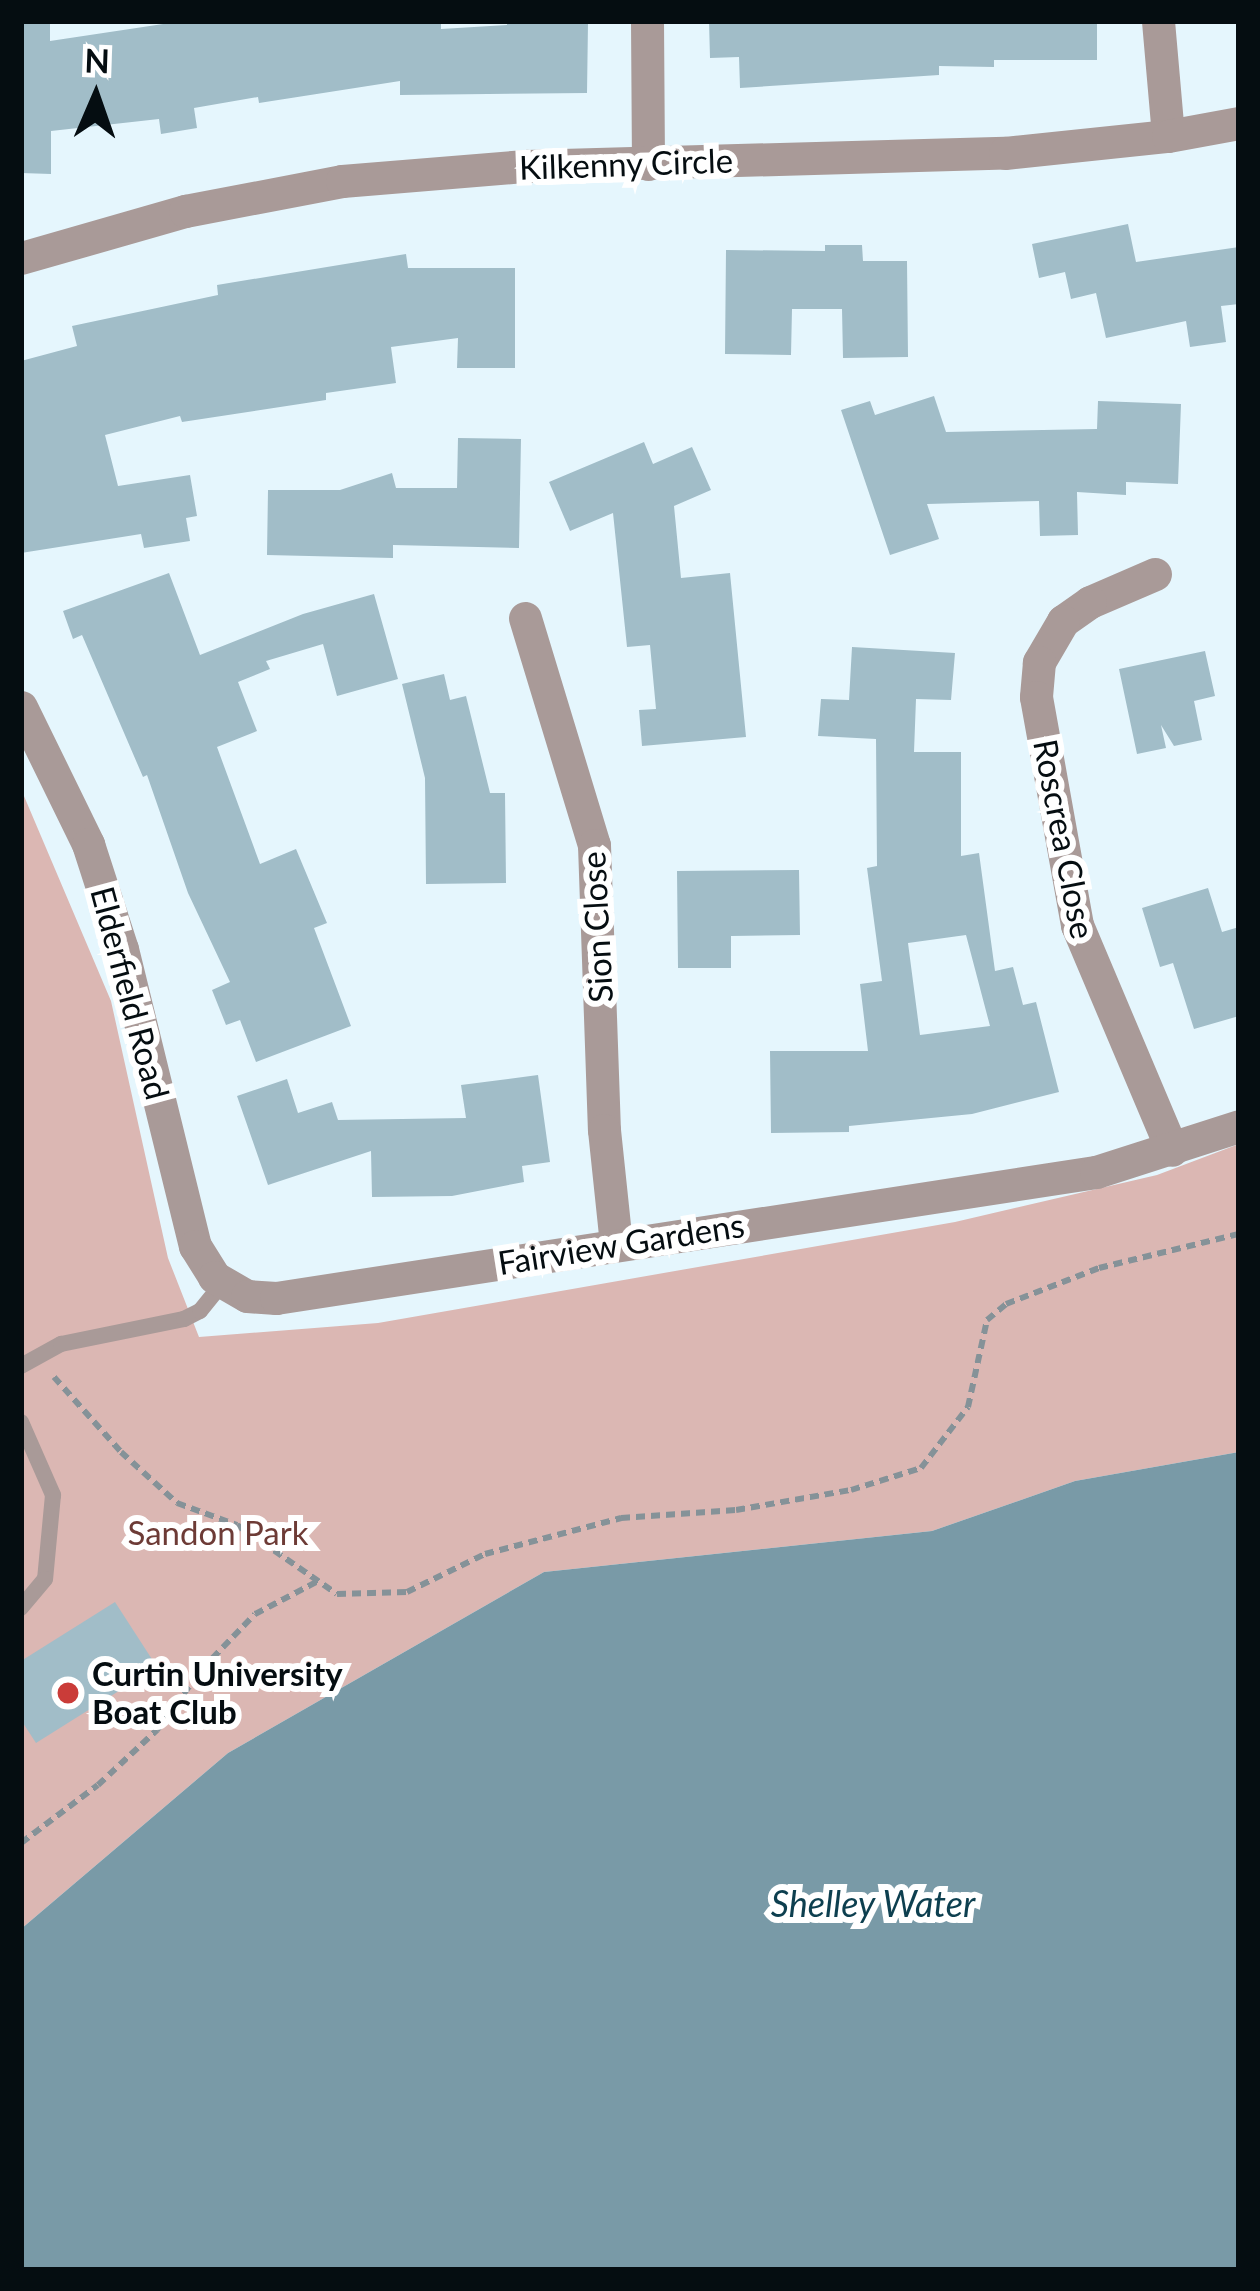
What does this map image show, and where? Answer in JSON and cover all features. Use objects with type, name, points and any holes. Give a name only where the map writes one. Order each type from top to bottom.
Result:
[{"type":"street","points":[[647,21],[648,164]]},
{"type":"street","points":[[1158,21],[1168,136]]},
{"type":"street","name":"Kilkenny Circle","points":[[21,258],[184,212],[342,181],[466,170],[1005,154],[1239,123]]},
{"type":"street","name":"Roscrea Close","points":[[1155,574],[1090,602],[1054,630],[1040,662],[1036,697],[1077,926],[1172,1150]]},
{"type":"street","name":"Sion Close","points":[[525,618],[594,845],[604,1130],[616,1245]]},
{"type":"street","name":"Elderfield Road","points":[[21,707],[88,844],[122,949],[195,1246],[222,1284]]},
{"type":"street","name":"Fairview Gardens","points":[[222,1284],[267,1299],[1096,1172],[1239,1126]]},
{"type":"lane","points":[[28,1360],[61,1344],[184,1318],[200,1311],[222,1284]]},
{"type":"lane","points":[[21,1422],[53,1496],[45,1579],[21,1608]]},
{"type":"path","points":[[28,1360],[177,1502],[237,1525],[337,1594],[406,1592],[485,1554],[621,1518],[736,1510],[851,1490],[921,1468],[968,1407],[987,1320],[1006,1304],[1099,1268],[1239,1234]]},
{"type":"path","points":[[21,1843],[61,1816],[157,1730],[202,1669],[255,1614],[317,1581]]},
{"type":"green space","name":"Sandon Park","points":[[21,789],[111,1001],[168,1258],[199,1337],[378,1323],[955,1222],[1157,1175],[1239,1144],[1239,1452],[1075,1481],[932,1531],[544,1572],[228,1753],[21,1929]]},
{"type":"water","name":"Shelley Water","points":[[1239,1452],[1239,2270],[21,2270],[21,1929],[228,1753],[544,1572],[932,1531],[1075,1481]]},
{"type":"building","points":[[183,21],[441,21],[441,29],[507,25],[507,21],[588,23],[587,93],[400,95],[400,81],[259,103],[258,97],[194,108],[197,128],[161,134],[159,119],[51,131],[51,174],[21,173],[21,24],[50,24],[50,41]]},
{"type":"building","points":[[709,21],[1097,21],[1097,60],[994,60],[994,67],[939,66],[939,75],[740,88],[739,57],[710,58]]},
{"type":"building","points":[[1128,224],[1136,262],[1239,247],[1239,304],[1221,306],[1226,342],[1190,347],[1186,321],[1106,338],[1096,293],[1071,299],[1065,272],[1039,278],[1032,244]]},
{"type":"building","points":[[825,245],[862,245],[863,261],[907,261],[908,357],[843,358],[842,309],[792,309],[791,355],[725,354],[726,250],[825,251]]},
{"type":"building","points":[[406,254],[408,268],[515,268],[515,368],[457,368],[458,338],[391,347],[396,383],[326,393],[326,400],[182,422],[180,416],[105,435],[118,486],[190,475],[197,516],[186,518],[190,541],[144,548],[141,534],[21,553],[21,361],[77,346],[72,326],[218,295],[217,285]]},
{"type":"building","points":[[934,396],[946,432],[1097,429],[1098,401],[1181,404],[1178,484],[1126,482],[1126,495],[1077,492],[1078,535],[1040,536],[1039,501],[927,504],[939,539],[890,555],[841,410],[870,401],[875,415]]},
{"type":"building","points":[[458,438],[521,439],[519,548],[393,545],[393,558],[267,555],[268,490],[340,490],[392,473],[396,488],[457,488]]},
{"type":"building","points":[[644,442],[653,464],[692,447],[711,490],[674,506],[681,578],[730,573],[746,737],[642,746],[639,710],[656,709],[650,645],[627,647],[613,513],[570,531],[549,482]]},
{"type":"building","points":[[169,573],[200,655],[303,614],[374,594],[398,679],[337,696],[323,644],[266,661],[270,669],[238,682],[257,731],[217,747],[260,864],[296,849],[327,923],[314,928],[351,1026],[256,1062],[240,1020],[226,1025],[212,990],[230,982],[188,893],[147,775],[143,777],[82,635],[73,639],[63,611]]},
{"type":"building","points":[[852,647],[955,653],[951,700],[916,699],[914,752],[961,752],[961,856],[979,853],[995,971],[1013,967],[1023,1005],[1036,1002],[1059,1092],[972,1114],[849,1126],[849,1132],[771,1133],[770,1051],[868,1051],[860,984],[882,981],[867,868],[877,866],[876,739],[818,736],[821,699],[849,700]],"holes":[[[966,935],[990,1026],[920,1035],[908,943]]]},
{"type":"building","points":[[1205,651],[1215,696],[1194,701],[1202,740],[1174,746],[1161,725],[1166,748],[1137,754],[1119,669]]},
{"type":"building","points":[[444,674],[450,700],[466,696],[490,793],[505,793],[506,883],[426,884],[425,778],[402,684]]},
{"type":"building","points":[[799,870],[800,935],[731,936],[731,968],[678,968],[677,871]]},
{"type":"building","points":[[1208,888],[1222,932],[1239,927],[1239,1016],[1194,1029],[1173,963],[1160,967],[1142,908]]},
{"type":"building","points":[[538,1075],[550,1162],[522,1166],[524,1182],[452,1196],[372,1197],[371,1151],[268,1185],[237,1096],[287,1079],[298,1113],[332,1102],[338,1120],[466,1118],[461,1085]]},
{"type":"building","name":"Curtin University Boat Club","points":[[115,1602],[157,1667],[36,1743],[21,1720],[21,1661]]},
{"type":"place","name":"Curtin University Boat Club","points":[[68,1693]]}]
